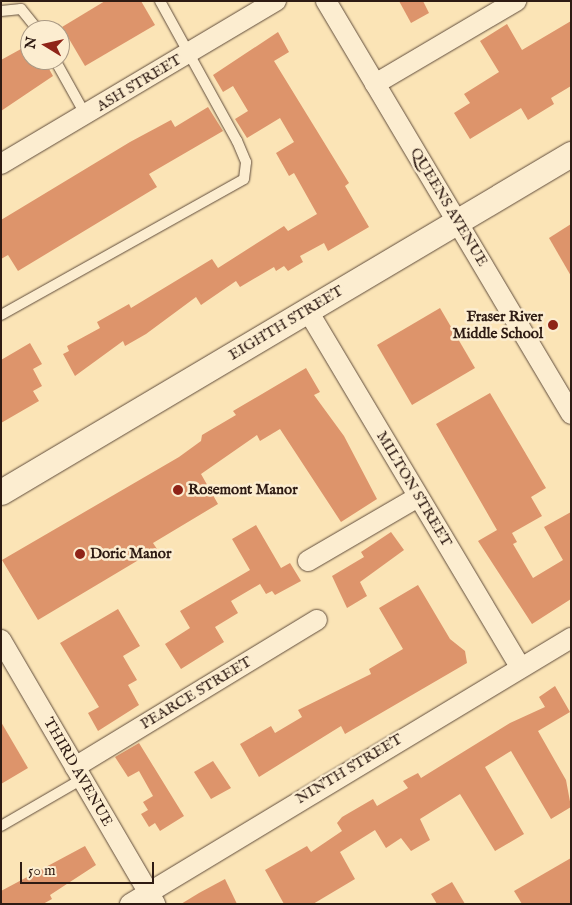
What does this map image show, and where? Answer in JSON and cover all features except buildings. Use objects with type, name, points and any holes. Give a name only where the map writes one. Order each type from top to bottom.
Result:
[{"type":"street","name":"ASH STREET","points":[[1,164],[276,1]]},
{"type":"street","name":"QUEENS AVENUE","points":[[326,1],[571,414]]},
{"type":"street","points":[[375,84],[516,1]]},
{"type":"street","name":"EIGHTH STREET","points":[[1,492],[571,154]]},
{"type":"street","name":"MILTON STREET","points":[[308,311],[520,667]]},
{"type":"street","points":[[308,561],[418,497]]},
{"type":"street","name":"PEARCE STREET","points":[[79,773],[317,620]]},
{"type":"street","name":"NINTH STREET","points":[[130,904],[152,898],[520,667],[571,638]]},
{"type":"street","name":"THIRD AVENUE","points":[[1,640],[6,660],[79,773],[152,898]]},
{"type":"lane","points":[[1,315],[244,179],[246,162],[190,53],[160,1]]},
{"type":"lane","points":[[1,10],[21,9],[30,20]]},
{"type":"lane","points":[[61,70],[85,114]]},
{"type":"lane","points":[[1,826],[79,773]]},
{"type":"place","name":"Fraser River Middle School","points":[[553,325]]},
{"type":"place","name":"Rosemont Manor","points":[[178,490]]},
{"type":"place","name":"Doric Manor","points":[[80,554]]}]
